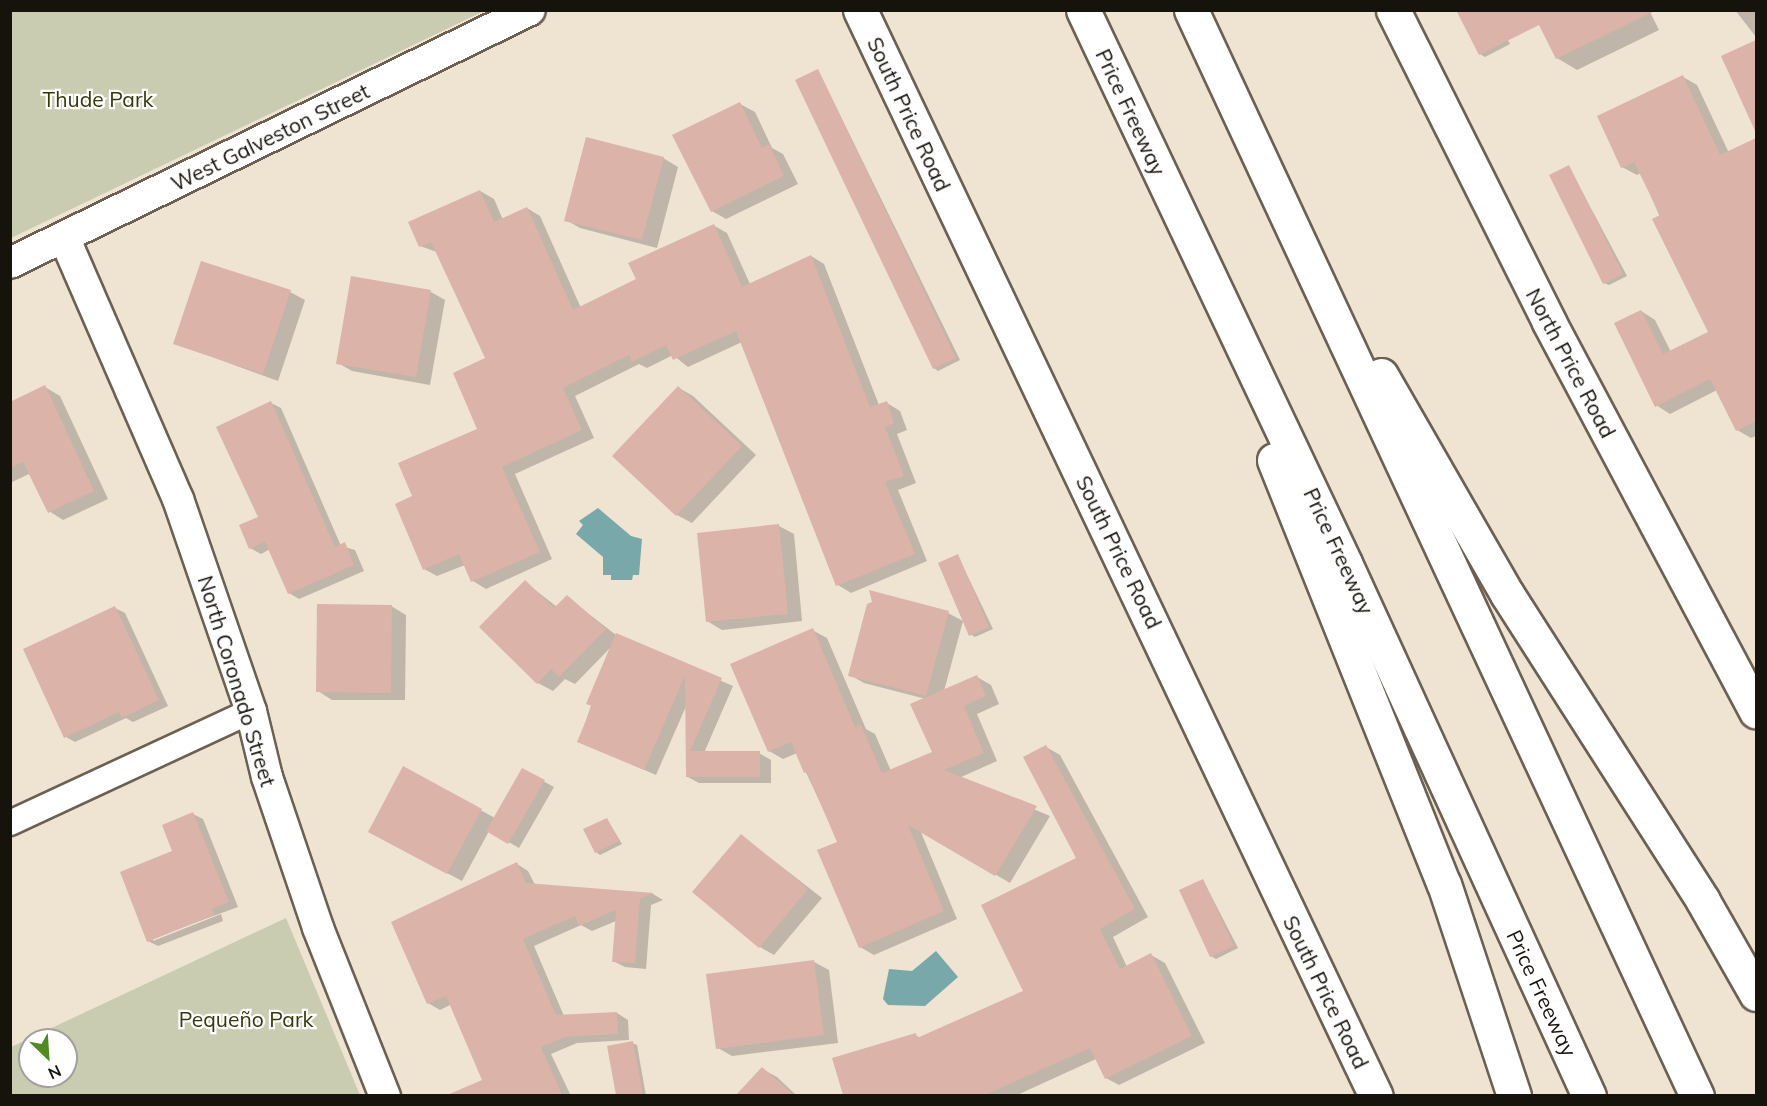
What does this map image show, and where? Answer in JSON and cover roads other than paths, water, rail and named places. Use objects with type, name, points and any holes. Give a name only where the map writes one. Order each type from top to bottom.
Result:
[{"type":"main road","name":"South Price Road","points":[[860,10],[1376,1095]]},
{"type":"main road","name":"Price Freeway","points":[[1083,10],[1345,563],[1589,1095]]},
{"type":"main road","points":[[1191,10],[1697,1095]]},
{"type":"main road","name":"North Price Road","points":[[1393,10],[1555,332],[1756,711]]},
{"type":"main road","points":[[1177,209],[1444,884],[1514,1095]]},
{"type":"main road","points":[[1289,222],[1507,594],[1703,901],[1756,994]]},
{"type":"street","name":"West Galveston Street","points":[[10,263],[530,10]]},
{"type":"street","name":"North Coronado Street","points":[[64,237],[178,499],[251,711],[267,777],[313,915],[385,1095]]},
{"type":"street","points":[[10,823],[251,711]]},
{"type":"water","points":[[598,508],[631,536],[642,539],[639,575],[633,575],[632,580],[611,580],[611,575],[603,575],[603,557],[576,534],[583,525],[579,521]]},
{"type":"water","points":[[936,951],[958,977],[925,1006],[888,1005],[883,999],[889,969],[912,971]]},
{"type":"park label","name":"Thude Park","points":[[98,99]]},
{"type":"park label","name":"Pequeño Park","points":[[246,1019]]}]
